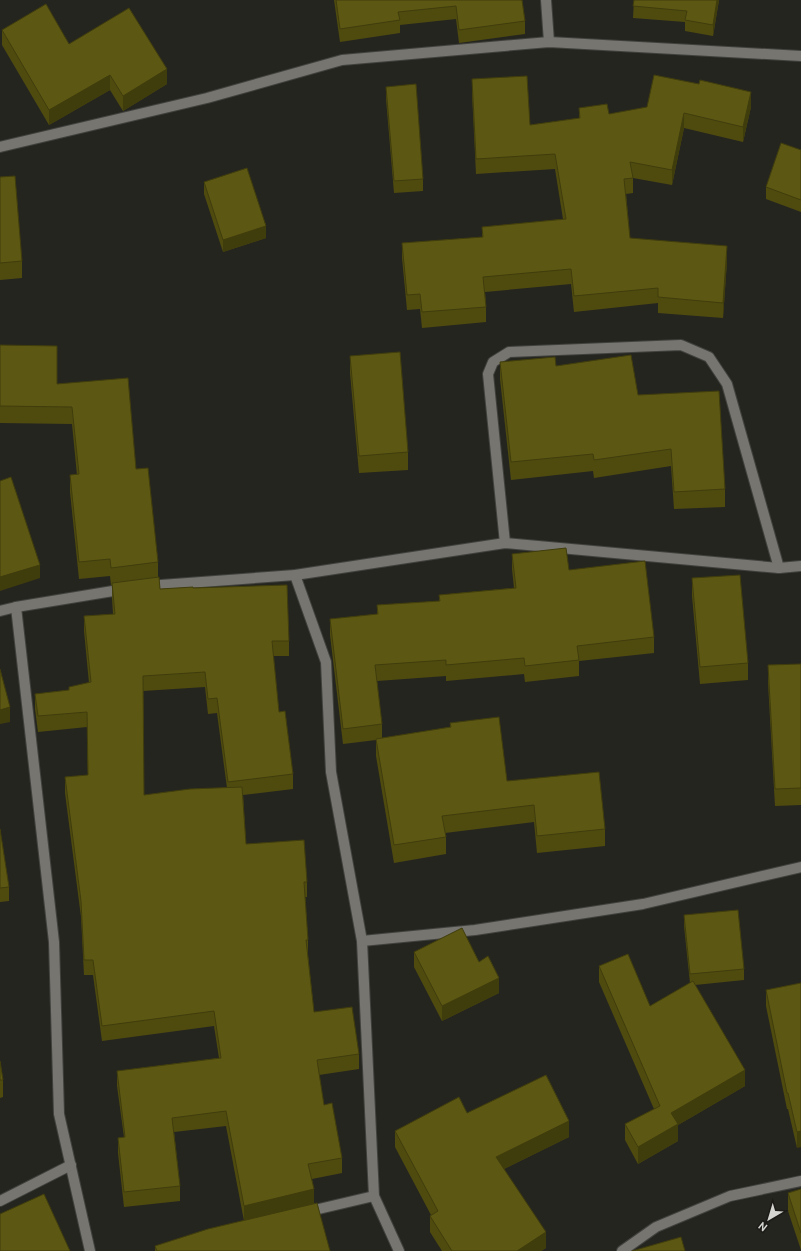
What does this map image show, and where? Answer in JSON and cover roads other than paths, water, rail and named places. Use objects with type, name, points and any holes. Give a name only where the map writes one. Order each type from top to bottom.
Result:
[{"type":"street","points":[[546,0],[549,42]]},
{"type":"street","points":[[0,147],[207,98],[342,60],[549,42],[801,56]]},
{"type":"street","points":[[504,543],[488,374],[493,362],[509,352],[681,345],[709,357],[728,384],[778,568]]},
{"type":"street","points":[[0,611],[136,587],[295,575],[504,543],[778,568],[801,566]]},
{"type":"street","points":[[295,575],[326,662],[331,772],[362,941],[374,1196],[399,1251]]},
{"type":"street","points":[[16,607],[54,942],[59,1114],[90,1251]]},
{"type":"street","points":[[362,941],[475,930],[643,904],[801,867]]},
{"type":"street","points":[[0,1202],[71,1165]]},
{"type":"street","points":[[622,1251],[656,1227],[730,1196],[801,1181]]},
{"type":"street","points":[[297,1214],[374,1196]]}]
